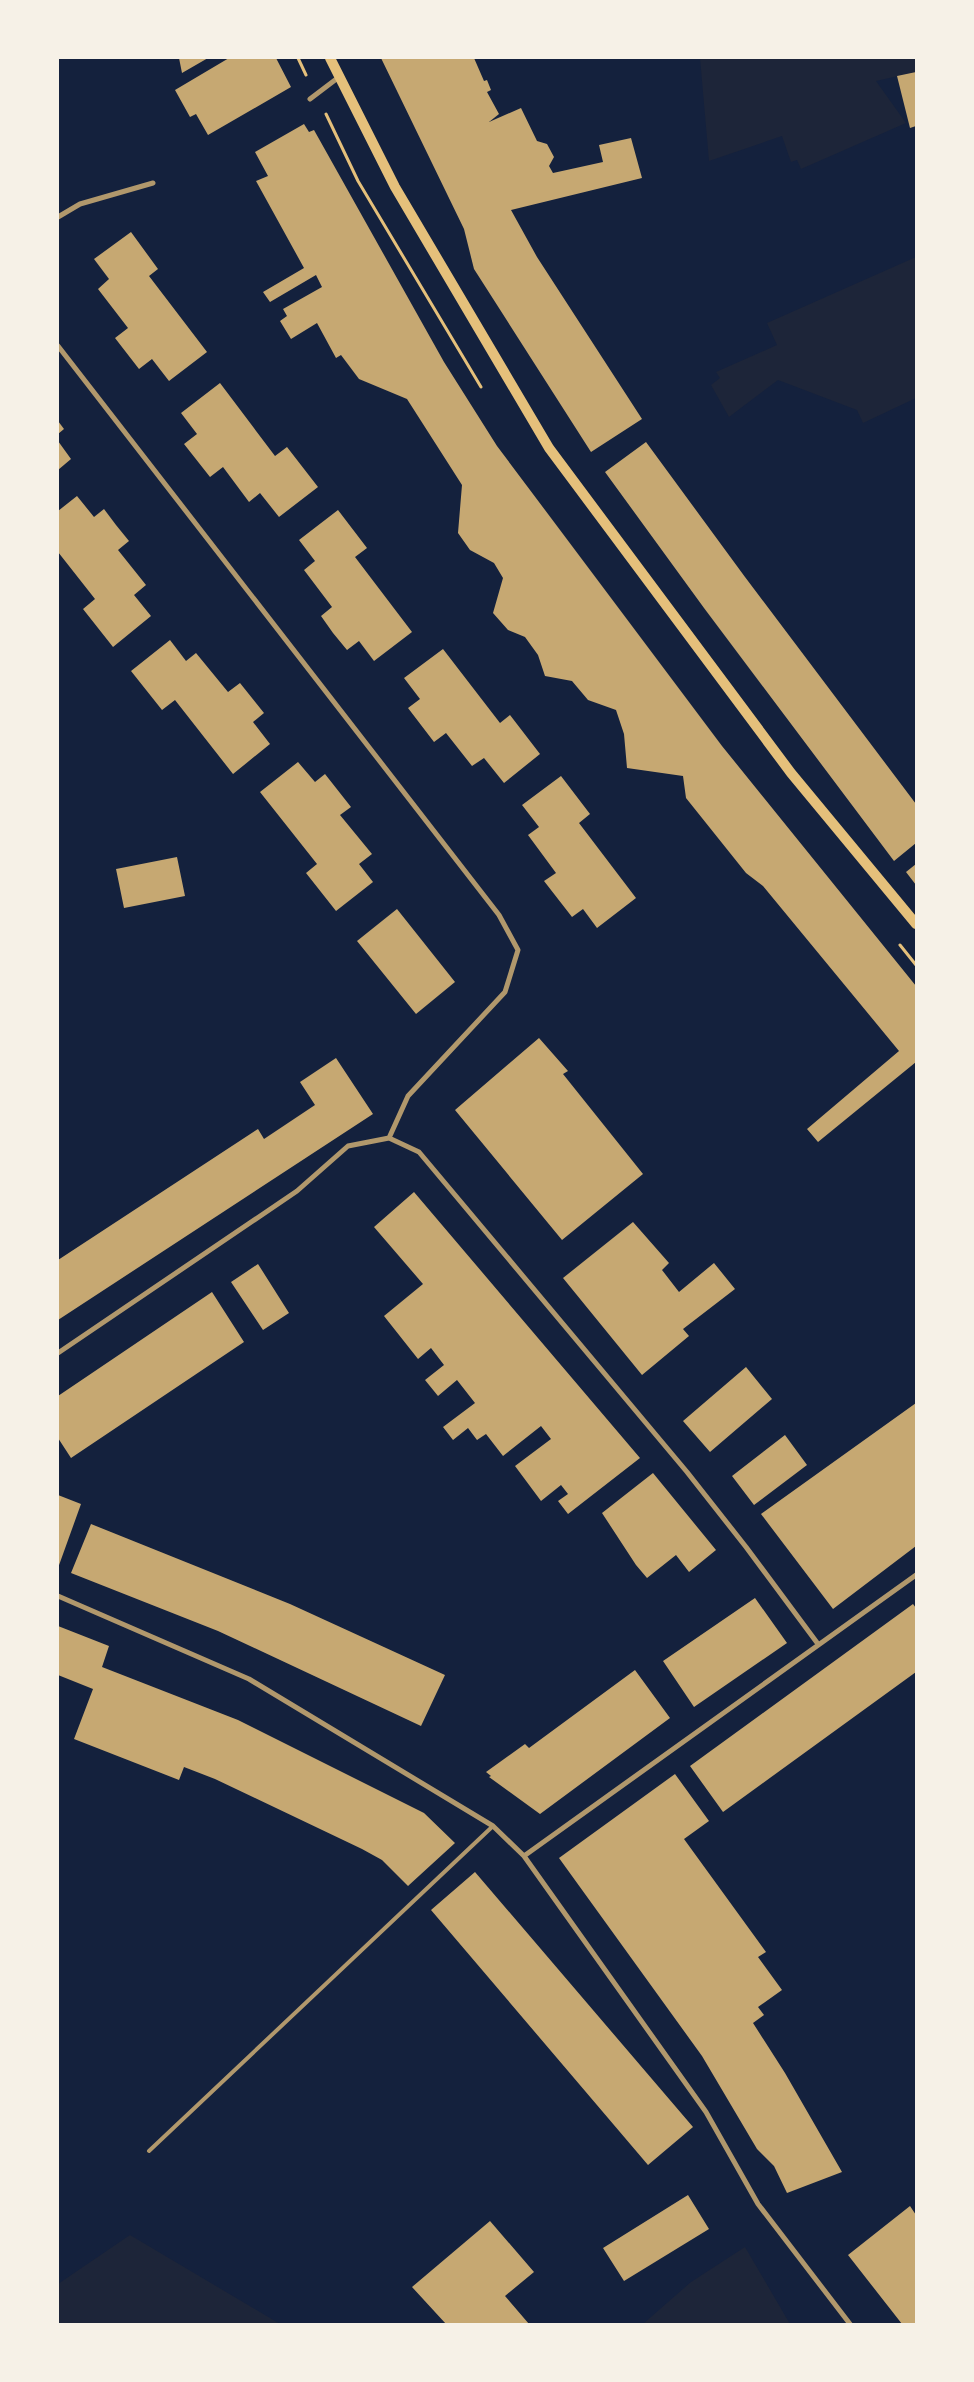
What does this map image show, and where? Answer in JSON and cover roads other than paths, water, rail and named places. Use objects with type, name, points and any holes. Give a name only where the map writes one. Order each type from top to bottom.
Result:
[{"type":"main road","points":[[330,58],[396,187],[549,448],[791,773],[916,924]]},
{"type":"street","points":[[310,99],[340,76]]},
{"type":"street","points":[[58,217],[80,204],[153,182]]},
{"type":"street","points":[[58,346],[499,916],[518,950],[505,992],[408,1096],[389,1138]]},
{"type":"street","points":[[58,1353],[297,1191],[348,1146],[389,1138],[419,1152],[692,1480],[746,1547],[818,1644]]},
{"type":"street","points":[[524,1856],[916,1574]]},
{"type":"street","points":[[58,1596],[248,1679],[494,1826],[524,1856],[706,2112],[758,2204],[850,2324]]},
{"type":"lane","points":[[149,2151],[494,1826]]}]
